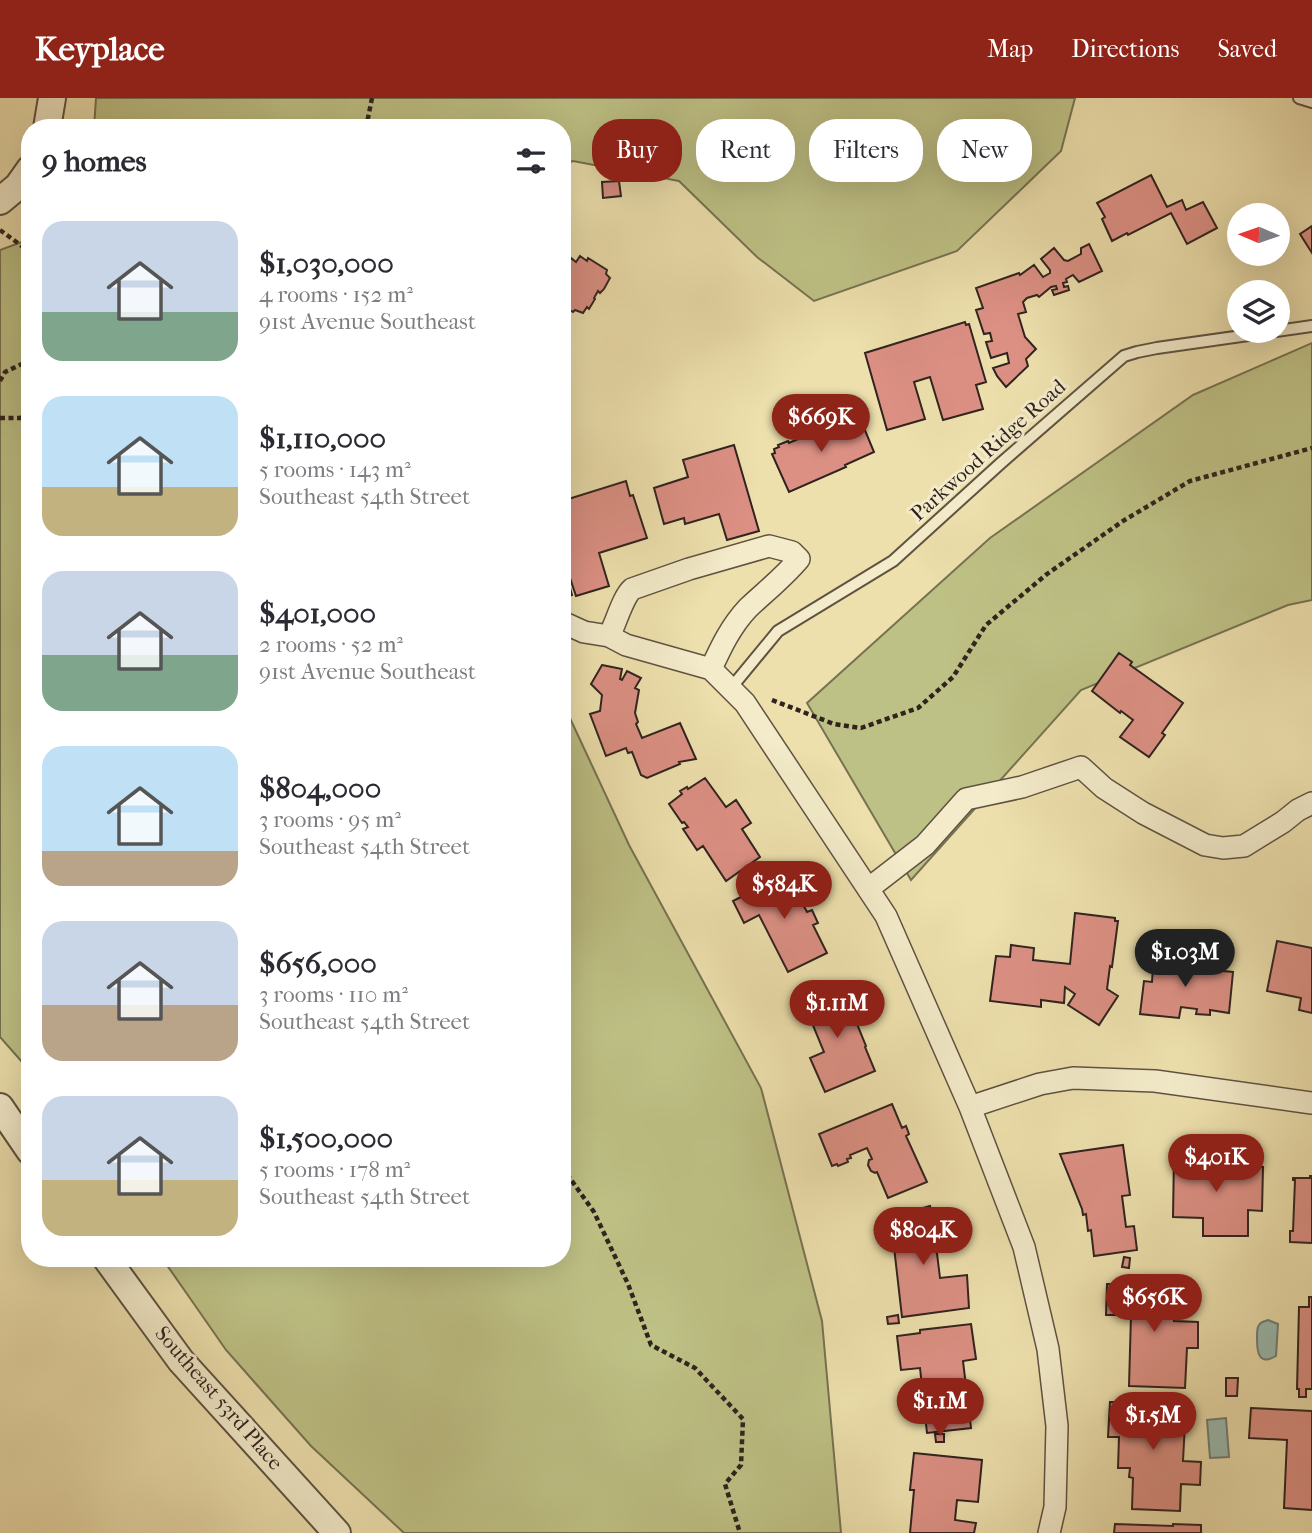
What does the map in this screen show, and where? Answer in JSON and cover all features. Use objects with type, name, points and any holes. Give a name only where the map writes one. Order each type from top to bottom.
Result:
[{"type":"street","points":[[48,119],[52,98]]},
{"type":"street","points":[[0,201],[21,182]]},
{"type":"street","points":[[609,636],[625,595],[632,589],[769,545],[792,552],[799,559],[780,581],[747,610],[724,640],[711,669]]},
{"type":"street","points":[[571,626],[711,669],[738,695],[886,916],[970,1107],[1024,1247],[1048,1349],[1057,1426],[1055,1507],[1049,1533]]},
{"type":"street","points":[[868,889],[925,845],[966,799],[1023,787],[1080,767],[1104,788],[1143,813],[1214,847],[1244,846],[1312,803]]},
{"type":"street","points":[[970,1107],[1040,1084],[1073,1078],[1155,1081],[1312,1103]]},
{"type":"street","points":[[0,1107],[21,1138]]},
{"type":"street","name":"Southeast 53rd Place","points":[[113,1267],[181,1361],[337,1533]]},
{"type":"lane","points":[[1299,98],[1312,102]]},
{"type":"lane","name":"Parkwood Ridge Road","points":[[738,695],[778,631],[893,561],[1124,356],[1157,348],[1312,326]]},
{"type":"path","points":[[368,119],[372,98]]},
{"type":"path","points":[[0,230],[21,245]]},
{"type":"path","points":[[0,381],[5,372],[21,364]]},
{"type":"path","points":[[0,418],[21,418]]},
{"type":"path","points":[[738,695],[765,698],[834,724],[861,728],[918,708],[953,677],[986,625],[1047,574],[1123,521],[1190,481],[1312,448]]},
{"type":"path","points":[[571,1180],[594,1212],[628,1284],[651,1345],[695,1368],[743,1419],[741,1465],[725,1484],[740,1533]]},
{"type":"green space","points":[[96,98],[1075,98],[1061,151],[1032,179],[1032,119],[937,119],[937,182],[1029,182],[957,251],[814,301],[757,257],[680,182],[682,119],[592,119],[592,165],[571,162],[571,119],[95,119]]},
{"type":"green space","points":[[21,242],[21,1061],[0,1037],[0,250]]},
{"type":"green space","points":[[1312,343],[1312,600],[1288,605],[1081,690],[911,880],[807,703],[990,538],[1193,395]]},
{"type":"green space","points":[[571,720],[629,845],[761,1088],[822,1321],[841,1533],[404,1533],[311,1446],[226,1350],[168,1267],[571,1267]]},
{"type":"water","points":[[1268,1320],[1278,1324],[1276,1356],[1266,1360],[1259,1353],[1257,1333],[1260,1324]]},
{"type":"water","points":[[1226,1418],[1229,1457],[1210,1458],[1207,1420]]},
{"type":"building","points":[[1151,175],[1167,207],[1182,200],[1186,210],[1203,202],[1217,228],[1187,244],[1171,213],[1112,241],[1102,219],[1105,217],[1097,203]]},
{"type":"building","points":[[602,182],[619,182],[621,196],[603,198]]},
{"type":"building","points":[[1312,226],[1312,253],[1300,234]]},
{"type":"building","points":[[1089,244],[1102,271],[1079,282],[1073,275],[1063,283],[1069,290],[1054,295],[1052,290],[1057,289],[1056,286],[1051,287],[1039,297],[1037,295],[1027,298],[1023,302],[1026,312],[1018,314],[1025,337],[1036,349],[1026,359],[1028,366],[1006,387],[993,368],[1009,363],[1007,353],[991,358],[986,342],[992,341],[990,333],[984,334],[976,310],[983,308],[976,288],[1019,273],[1020,275],[1034,265],[1043,277],[1050,273],[1050,270],[1041,259],[1054,248],[1068,261],[1081,254],[1081,248]]},
{"type":"building","points":[[580,256],[587,261],[588,258],[607,270],[606,274],[610,278],[604,289],[600,293],[598,291],[589,309],[587,307],[583,313],[571,311],[571,258],[576,262]]},
{"type":"building","points":[[965,322],[966,325],[969,324],[986,382],[976,385],[983,409],[943,420],[930,377],[914,382],[925,419],[887,430],[865,353]]},
{"type":"building","points":[[840,419],[846,430],[862,423],[874,452],[789,492],[772,454],[775,453],[774,449]]},
{"type":"building","points":[[734,445],[759,531],[727,540],[719,514],[685,524],[684,518],[664,524],[654,488],[688,477],[683,460]]},
{"type":"building","points":[[626,481],[647,538],[599,553],[609,586],[576,596],[571,581],[571,498]]},
{"type":"building","points":[[1119,653],[1132,662],[1130,665],[1183,703],[1149,757],[1120,737],[1133,720],[1092,691]]},
{"type":"building","points":[[602,665],[622,669],[622,680],[627,671],[641,678],[635,688],[639,690],[635,713],[642,738],[680,723],[696,759],[679,762],[680,764],[647,778],[641,775],[632,752],[628,753],[626,748],[606,756],[590,714],[600,711],[602,695],[591,684]]},
{"type":"building","points":[[705,778],[726,807],[736,800],[751,823],[742,829],[760,857],[726,881],[703,846],[697,850],[683,829],[688,827],[669,804],[682,794],[680,791]]},
{"type":"building","points":[[782,873],[793,895],[797,893],[807,912],[812,910],[818,923],[813,925],[827,953],[788,972],[759,915],[744,923],[733,901]]},
{"type":"building","points":[[1075,913],[1115,918],[1115,921],[1118,921],[1107,989],[1118,996],[1099,1025],[1068,1005],[1075,994],[1065,987],[1064,1003],[1041,1000],[1041,1007],[990,1001],[996,956],[1010,957],[1011,945],[1034,948],[1033,960],[1070,964]]},
{"type":"building","points":[[1277,941],[1312,948],[1312,1013],[1299,1010],[1301,998],[1267,991]]},
{"type":"building","points":[[1154,950],[1176,952],[1174,966],[1233,972],[1229,1013],[1210,1010],[1210,1015],[1196,1014],[1197,1009],[1181,1007],[1179,1018],[1140,1014],[1144,981],[1152,982]]},
{"type":"building","points":[[841,985],[875,1071],[825,1092],[810,1058],[824,1052],[803,1001]]},
{"type":"building","points":[[892,1104],[902,1128],[906,1126],[909,1134],[906,1136],[927,1182],[888,1198],[877,1172],[871,1171],[868,1165],[872,1159],[867,1148],[850,1155],[848,1162],[832,1166],[819,1134]]},
{"type":"building","points":[[1123,1145],[1130,1195],[1122,1196],[1126,1227],[1134,1226],[1137,1250],[1094,1256],[1086,1214],[1083,1215],[1060,1154]]},
{"type":"building","points":[[1174,1155],[1210,1155],[1210,1161],[1223,1161],[1223,1166],[1263,1167],[1262,1211],[1248,1210],[1248,1236],[1203,1236],[1203,1218],[1173,1217]]},
{"type":"building","points":[[1310,1176],[1312,1243],[1290,1242],[1290,1231],[1293,1231],[1293,1178]]},
{"type":"building","points":[[930,1206],[938,1236],[935,1237],[940,1278],[967,1275],[969,1308],[902,1317],[894,1247],[886,1218]]},
{"type":"building","points":[[1124,1257],[1130,1258],[1129,1268],[1122,1267]]},
{"type":"building","points":[[1107,1284],[1175,1287],[1174,1321],[1198,1322],[1198,1348],[1187,1348],[1185,1388],[1129,1386],[1131,1315],[1106,1315]]},
{"type":"building","points":[[1309,1297],[1312,1297],[1312,1389],[1306,1389],[1306,1397],[1299,1397],[1299,1307],[1309,1307]]},
{"type":"building","points":[[898,1315],[899,1323],[888,1324],[887,1317]]},
{"type":"building","points":[[971,1324],[976,1359],[963,1361],[971,1428],[927,1433],[920,1368],[901,1370],[897,1336],[920,1333],[920,1330]]},
{"type":"building","points":[[1226,1378],[1238,1378],[1237,1396],[1226,1396]]},
{"type":"building","points":[[1110,1402],[1186,1404],[1183,1461],[1201,1462],[1200,1485],[1181,1484],[1180,1511],[1132,1509],[1133,1478],[1129,1477],[1130,1468],[1118,1468],[1119,1437],[1108,1437]]},
{"type":"building","points":[[1251,1408],[1312,1411],[1312,1510],[1284,1508],[1287,1440],[1249,1438]]},
{"type":"building","points":[[935,1434],[944,1434],[944,1442],[936,1442]]},
{"type":"building","points":[[914,1453],[982,1460],[978,1502],[957,1500],[955,1520],[976,1523],[974,1533],[910,1533],[914,1490],[910,1490]]},
{"type":"building","points":[[1115,1524],[1201,1525],[1201,1533],[1114,1533]]}]
